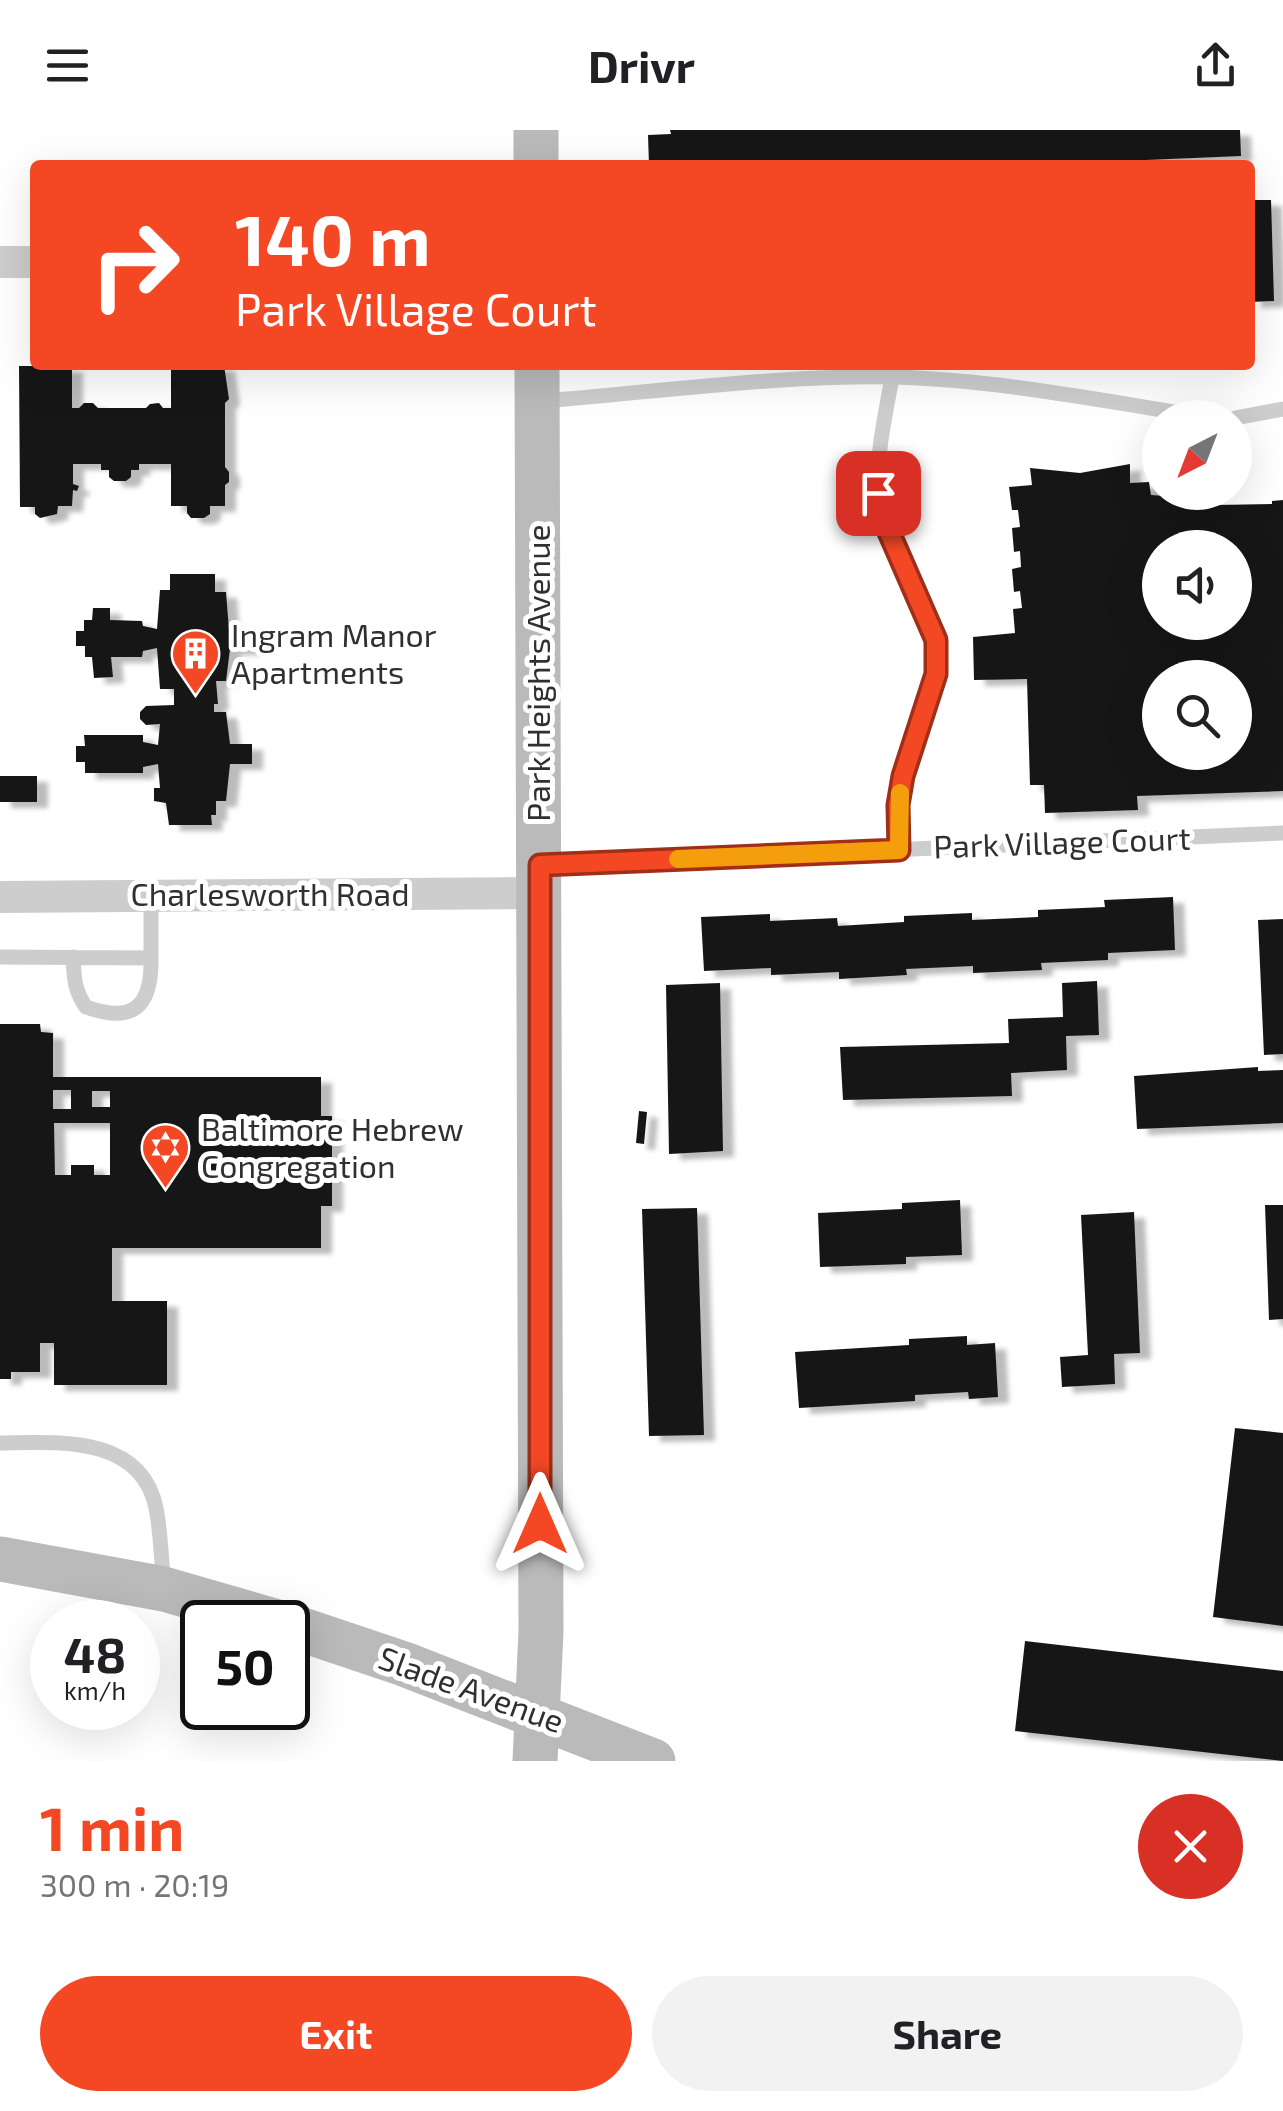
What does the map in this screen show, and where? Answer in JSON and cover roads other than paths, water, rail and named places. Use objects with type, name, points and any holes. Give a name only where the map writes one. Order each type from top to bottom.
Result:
[{"type":"main road","points":[[536,130],[536,160]]},
{"type":"main road","name":"Park Heights Avenue","points":[[535,1761],[539,1714],[538,383]]},
{"type":"main road","points":[[0,1559],[164,1589],[202,1600]]},
{"type":"main road","name":"Slade Avenue","points":[[310,1633],[539,1714],[653,1761]]},
{"type":"street","points":[[0,262],[30,262]]},
{"type":"street","name":"Charlesworth Road","points":[[0,897],[151,896],[540,879]]},
{"type":"lane","points":[[538,383],[892,377],[966,381],[1142,407]]},
{"type":"lane","points":[[892,377],[877,467],[878,493],[885,523],[936,640],[936,674],[903,776],[898,805],[899,850]]},
{"type":"lane","points":[[1252,415],[1283,409]]},
{"type":"lane","name":"Park Village Court","points":[[540,879],[899,850],[1283,834]]},
{"type":"lane","points":[[73,957],[74,985],[86,1006],[103,1013],[132,1010],[152,987],[151,896]]},
{"type":"lane","points":[[0,956],[152,958]]},
{"type":"lane","points":[[0,1443],[82,1444],[130,1462],[146,1481],[156,1507],[164,1589]]},
{"type":"place","name":"Ingram Manor Apartments","points":[[196,696]]},
{"type":"place","name":"Baltimore Hebrew Congregation","points":[[166,1190]]}]
